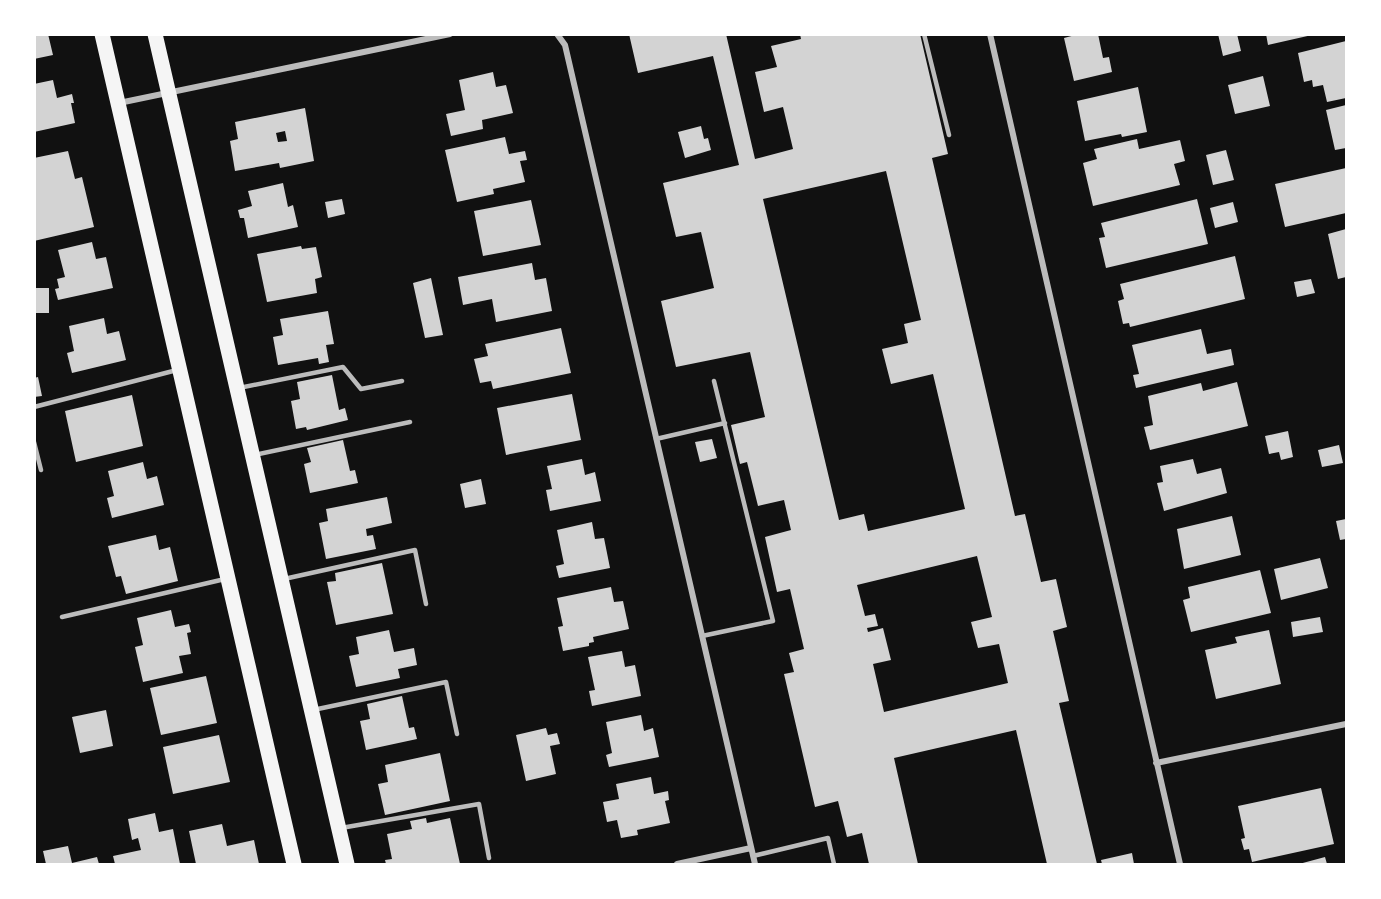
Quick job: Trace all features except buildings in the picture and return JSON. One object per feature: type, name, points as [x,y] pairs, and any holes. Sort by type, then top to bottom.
[{"type":"main road","points":[[102,34],[294,864]]},
{"type":"main road","points":[[155,34],[347,864]]},
{"type":"street","points":[[118,103],[450,34]]},
{"type":"street","points":[[990,34],[1180,864]]},
{"type":"street","points":[[559,35],[565,45],[755,864]]},
{"type":"street","points":[[1156,763],[1347,724]]},
{"type":"street","points":[[677,864],[751,848]]},
{"type":"lane","points":[[924,34],[949,135]]},
{"type":"lane","points":[[237,388],[342,368],[361,389],[402,381]]},
{"type":"lane","points":[[34,407],[180,369]]},
{"type":"lane","points":[[702,636],[773,621],[714,381]]},
{"type":"lane","points":[[252,456],[410,422]]},
{"type":"lane","points":[[656,439],[724,423]]},
{"type":"lane","points":[[34,442],[41,470]]},
{"type":"lane","points":[[281,580],[414,550],[426,604]]},
{"type":"lane","points":[[62,617],[228,578]]},
{"type":"lane","points":[[311,711],[446,682],[457,734]]},
{"type":"lane","points":[[339,828],[479,804],[489,858]]},
{"type":"lane","points":[[753,856],[828,838],[834,864]]}]
